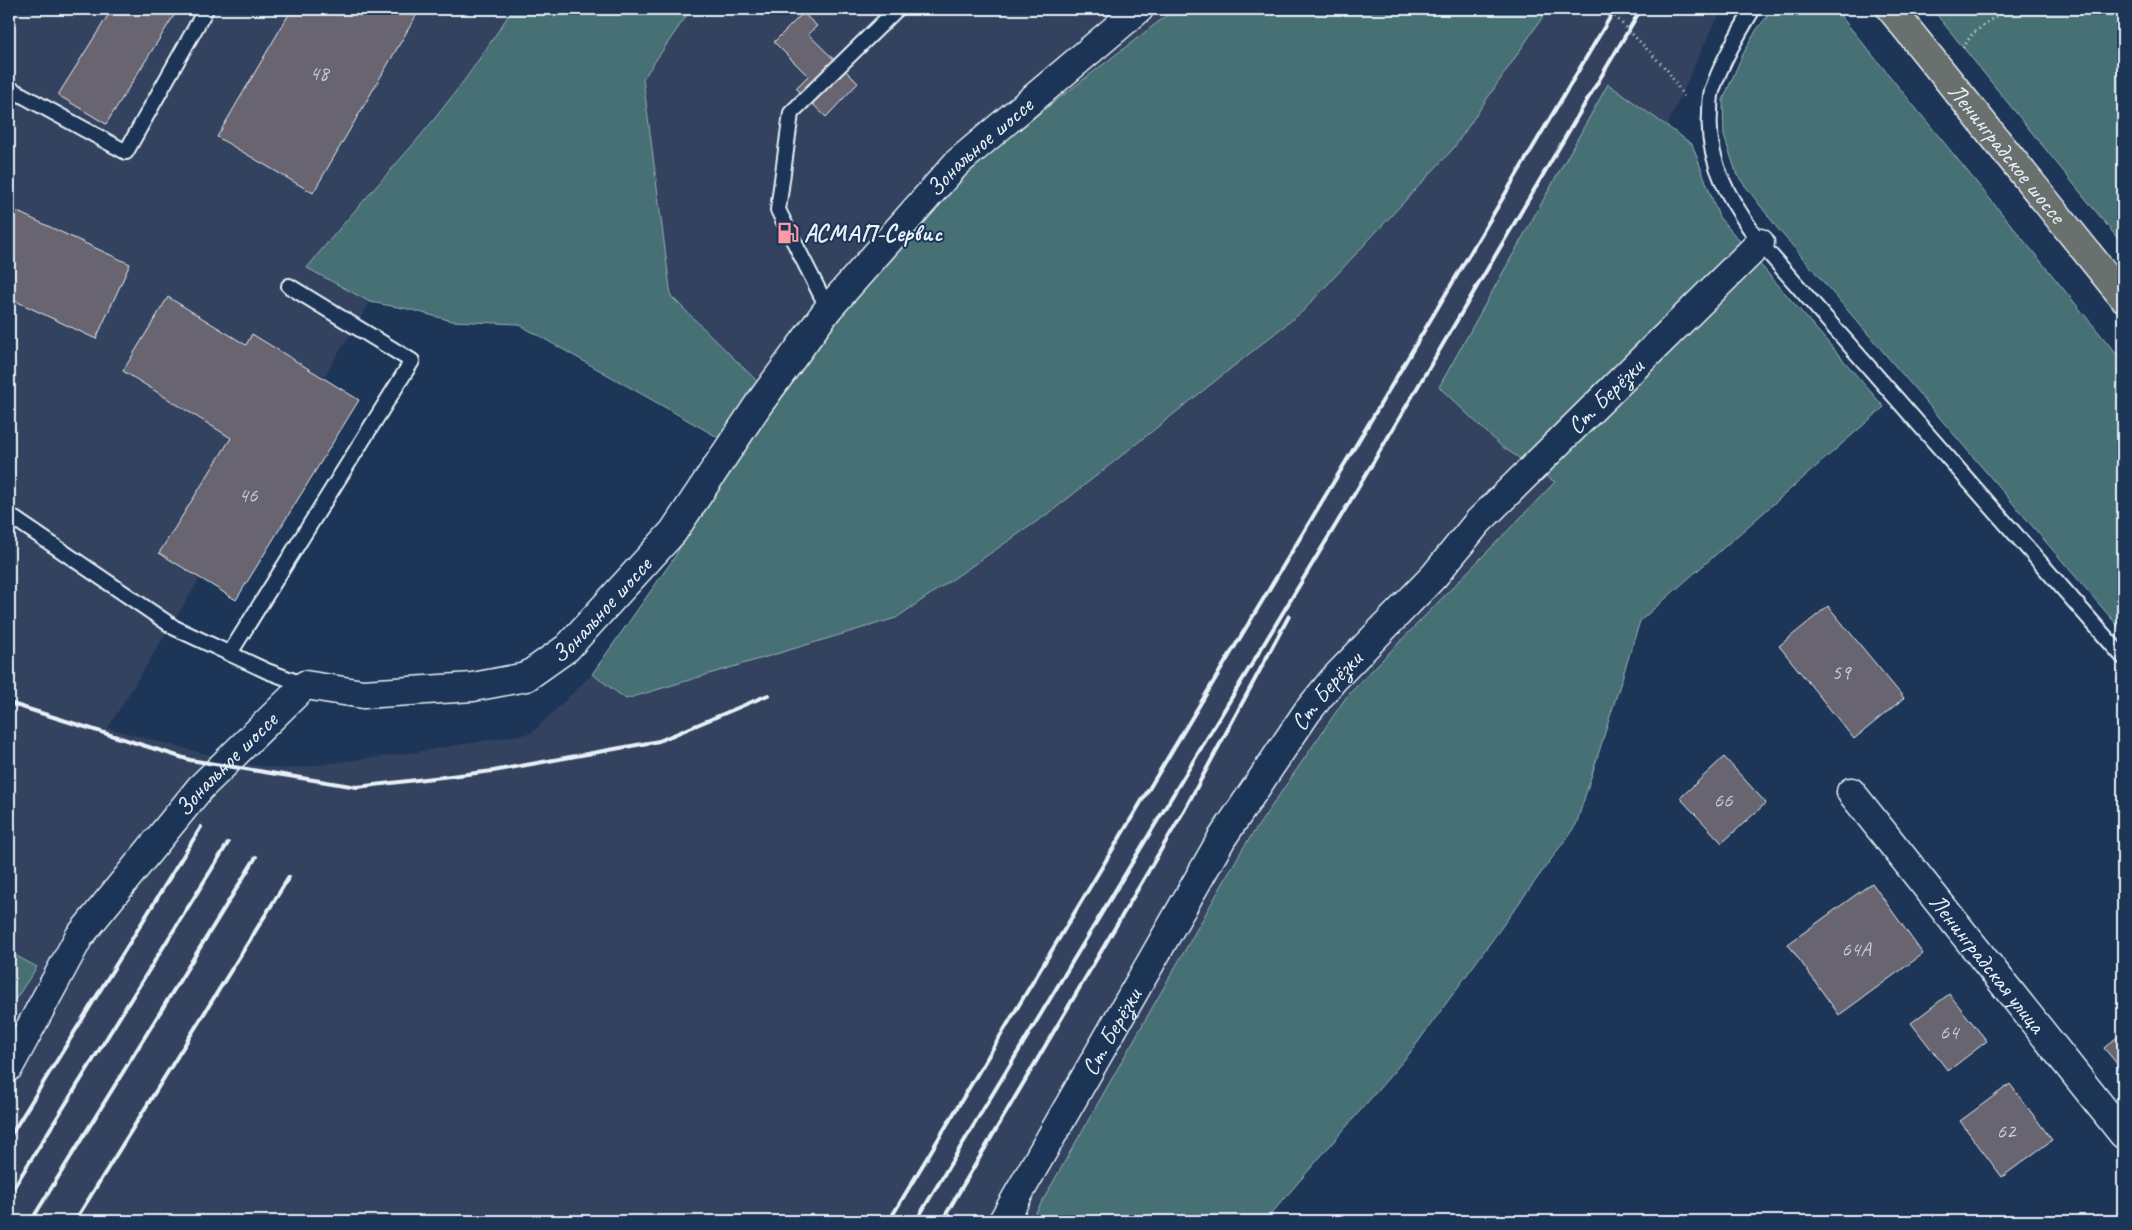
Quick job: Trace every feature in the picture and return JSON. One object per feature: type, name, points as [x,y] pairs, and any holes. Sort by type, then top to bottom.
[{"type":"highway","name":"Ленинградское шоссе","points":[[1891,9],[2123,297]]},
{"type":"street","name":"Зональное шоссе","points":[[9,1067],[79,937],[200,788],[305,686],[363,694],[473,687],[526,677],[568,648],[674,532],[758,405],[828,309],[957,163],[1139,9]]},
{"type":"street","name":"Ст. Берёзки","points":[[1003,1221],[1222,838],[1307,712],[1333,680],[1434,576],[1478,522],[1760,243]]},
{"type":"street","name":"Ленинградская улица","points":[[1851,792],[2123,1134]]},
{"type":"lane","points":[[9,88],[126,152],[206,9]]},
{"type":"lane","points":[[828,309],[778,210],[791,113],[898,9]]},
{"type":"lane","points":[[1753,9],[1730,50],[1711,92],[1708,135],[1720,177],[1742,217],[1760,243],[2123,657]]},
{"type":"lane","points":[[230,653],[412,361],[289,286]]},
{"type":"lane","points":[[9,515],[175,628],[267,671],[305,686]]},
{"type":"path","points":[[1608,9],[1668,71],[1708,135]]},
{"type":"path","points":[[1972,34],[2005,9]]},
{"type":"shaded area","points":[[9,9],[513,9],[450,99],[388,173],[339,227],[307,268],[370,302],[108,728],[239,763],[285,769],[416,752],[532,733],[592,674],[626,699],[896,618],[1046,515],[1303,311],[1453,149],[1548,9],[1724,9],[1713,25],[1667,126],[1608,85],[1501,446],[1556,482],[1347,696],[1243,848],[1031,1221],[9,1221],[9,1009],[37,967],[9,952]]},
{"type":"shaded area","name":"АСМАП-Сервис","points":[[691,9],[1175,9],[966,170],[772,396],[671,296],[643,79]]},
{"type":"green space","points":[[513,9],[691,9],[643,79],[671,296],[772,396],[966,170],[1175,9],[1548,9],[1453,149],[1303,311],[1052,511],[896,618],[626,699],[592,674],[674,558],[735,447],[518,324],[452,321],[408,309],[370,302],[307,268],[433,121],[467,77]]},
{"type":"green space","points":[[1773,9],[1835,9],[2123,362],[2123,632],[1778,229],[1737,175],[1724,136],[1723,100],[1742,56],[1757,29]]},
{"type":"green space","points":[[1932,9],[2123,9],[2123,245],[1953,35]]},
{"type":"green space","points":[[1608,84],[1692,144],[1719,217],[1884,407],[1640,621],[1576,825],[1410,1053],[1265,1221],[1031,1221],[1243,848],[1347,696],[1555,482],[1501,446],[1439,387]]},
{"type":"green space","points":[[9,952],[37,967],[9,1009]]},
{"type":"building","points":[[112,9],[178,9],[106,124],[58,95]]},
{"type":"building","points":[[292,9],[420,9],[313,193],[217,137]]},
{"type":"building","points":[[803,13],[817,26],[808,34],[858,83],[826,117],[796,88],[808,76],[774,42]]},
{"type":"building","points":[[9,208],[130,264],[96,339],[9,298]]},
{"type":"building","points":[[168,297],[246,345],[252,334],[359,400],[236,600],[159,553],[231,438],[123,371]]},
{"type":"building","points":[[1828,606],[1904,698],[1854,739],[1779,646]]},
{"type":"building","points":[[1724,757],[1766,803],[1722,843],[1680,798]]},
{"type":"building","points":[[1872,883],[1923,954],[1839,1015],[1788,944]]},
{"type":"building","points":[[1949,994],[1987,1041],[1948,1071],[1911,1023]]},
{"type":"building","points":[[2123,1032],[2123,1071],[2104,1048]]},
{"type":"building","points":[[2010,1084],[2052,1140],[2002,1177],[1960,1121]]},
{"type":"railway","points":[[889,1221],[1371,420],[1615,9]]},
{"type":"railway","points":[[916,1221],[1355,493],[1641,9]]},
{"type":"railway","points":[[942,1221],[1185,809],[1289,616]]},
{"type":"railway","points":[[9,703],[190,760],[357,787],[493,771],[659,741],[768,695]]},
{"type":"railway","points":[[9,1138],[201,827]]},
{"type":"railway","points":[[9,1195],[228,843]]},
{"type":"railway","points":[[31,1221],[256,857]]},
{"type":"railway","points":[[75,1221],[289,877]]},
{"type":"place","name":"АСМАП-Сервис","points":[[788,233]]}]
